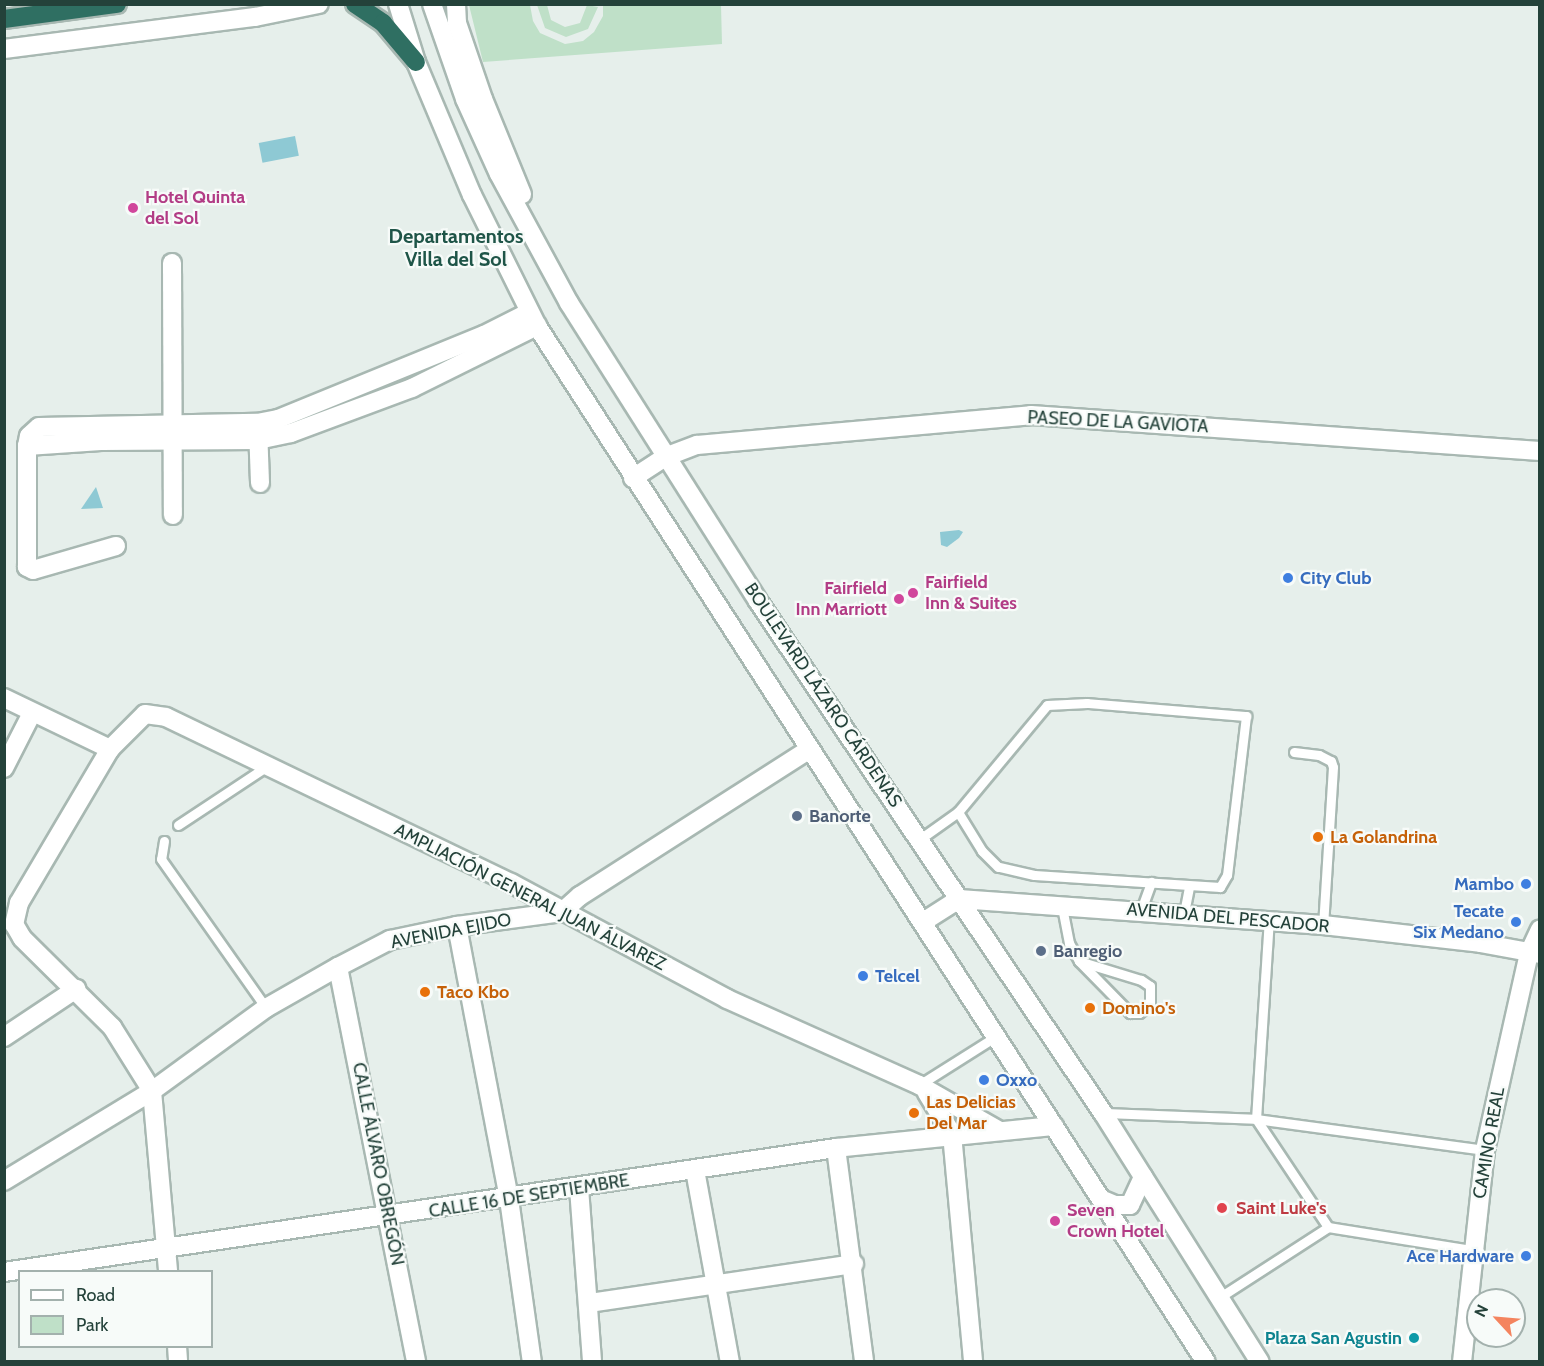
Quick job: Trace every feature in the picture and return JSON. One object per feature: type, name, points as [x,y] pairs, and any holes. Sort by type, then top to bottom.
[{"type":"highway","points":[[4,19],[117,4]]},
{"type":"highway","points":[[355,4],[383,23],[416,62]]},
{"type":"street","points":[[4,49],[255,17],[319,4]]},
{"type":"street","points":[[398,4],[416,62],[472,195],[534,319],[808,750],[923,922],[1206,1362]]},
{"type":"street","name":"BOULEVARD LÁZARO CÁRDENAS","points":[[432,4],[465,99],[499,174],[570,303],[665,457],[1104,1113],[1260,1362]]},
{"type":"street","points":[[456,4],[457,23],[483,99],[570,303]]},
{"type":"street","points":[[172,263],[173,515]]},
{"type":"street","points":[[27,446],[173,440],[258,431],[278,419],[484,335],[534,319]]},
{"type":"street","name":"PASEO DE LA GAVIOTA","points":[[633,478],[665,457],[697,445],[1031,415],[1539,451]]},
{"type":"street","points":[[117,546],[33,570],[27,567],[27,446],[30,436],[39,427],[173,422],[258,431]]},
{"type":"street","points":[[258,431],[260,483]]},
{"type":"street","points":[[4,699],[110,749]]},
{"type":"street","points":[[4,768],[32,713]]},
{"type":"street","name":"AMPLIACIÓN GENERAL JUAN ÁLVAREZ","points":[[76,989],[22,938],[14,924],[19,903],[110,749],[145,714],[153,714],[510,882],[727,999],[919,1085],[998,1130]]},
{"type":"street","points":[[562,912],[580,896],[808,750]]},
{"type":"street","points":[[923,922],[959,899]]},
{"type":"street","name":"AVENIDA DEL PESCADOR","points":[[959,899],[1269,920],[1480,943],[1534,954]]},
{"type":"street","name":"AVENIDA EJIDO","points":[[4,1181],[152,1091],[266,1008],[390,940],[457,926],[562,912]]},
{"type":"street","points":[[457,926],[508,1199],[532,1362]]},
{"type":"street","name":"CAMINO REAL","points":[[1462,1362],[1471,1250],[1485,1150],[1539,928]]},
{"type":"street","name":"CALLE ÁLVARO OBREGÓN","points":[[338,967],[416,1362]]},
{"type":"street","points":[[4,1036],[76,989],[112,1027],[152,1091],[168,1270]]},
{"type":"street","points":[[919,1085],[936,1103],[952,1134],[974,1362]]},
{"type":"street","name":"CALLE 16 DE SEPTIEMBRE","points":[[19,1270],[389,1218],[836,1148],[952,1134],[1054,1126]]},
{"type":"street","points":[[836,1148],[854,1264],[864,1362]]},
{"type":"street","points":[[694,1170],[730,1362]]},
{"type":"street","points":[[1103,1200],[1115,1205],[1130,1205],[1143,1177]]},
{"type":"street","points":[[579,1188],[592,1362]]},
{"type":"street","points":[[589,1302],[854,1264]]},
{"type":"lane","points":[[920,839],[958,812],[1047,705],[1087,703],[1242,714],[1247,720],[1227,875],[1220,887],[1189,887],[1151,882],[1034,875],[998,867],[982,851],[958,812]]},
{"type":"lane","points":[[1294,752],[1327,758],[1333,767],[1323,926]]},
{"type":"lane","points":[[178,825],[267,766]]},
{"type":"lane","points":[[164,841],[161,859],[266,1008]]},
{"type":"lane","points":[[1141,910],[1151,882]]},
{"type":"lane","points":[[1184,913],[1189,887]]},
{"type":"lane","points":[[1062,907],[1069,943],[1079,961],[1130,1013],[1138,1012],[1150,1004],[1150,986],[1079,961]]},
{"type":"lane","points":[[1269,920],[1256,1119],[1329,1227]]},
{"type":"lane","points":[[919,1085],[995,1036]]},
{"type":"lane","points":[[1104,1113],[1256,1119],[1485,1150]]},
{"type":"lane","points":[[1220,1297],[1329,1227],[1471,1250]]},
{"type":"green space","points":[[469,5],[530,5],[533,21],[540,33],[565,44],[583,41],[594,32],[603,16],[603,5],[721,5],[722,44],[483,62]]},
{"type":"green space","points":[[537,5],[547,5],[551,20],[565,27],[580,23],[587,5],[598,7],[588,29],[566,37],[545,28]]},
{"type":"water","points":[[295,136],[299,156],[262,163],[259,143]]},
{"type":"water","points":[[96,487],[103,508],[81,509]]},
{"type":"water","points":[[959,530],[963,532],[959,538],[947,547],[941,545],[940,532]]},
{"type":"place","name":"Hotel Quinta del Sol","points":[[133,208]]},
{"type":"place","name":"City Club","points":[[1288,578]]},
{"type":"place","name":"Fairfield Inn & Suites","points":[[913,593]]},
{"type":"place","name":"Fairfield Inn Marriott","points":[[899,599]]},
{"type":"place","name":"Banorte","points":[[797,816]]},
{"type":"place","name":"La Golandrina","points":[[1318,837]]},
{"type":"place","name":"Mambo","points":[[1526,884]]},
{"type":"place","name":"Tecate Six Medano","points":[[1516,922]]},
{"type":"place","name":"Banregio","points":[[1041,951]]},
{"type":"place","name":"Telcel","points":[[863,976]]},
{"type":"place","name":"Taco Kbo","points":[[425,992]]},
{"type":"place","name":"Domino's","points":[[1090,1008]]},
{"type":"place","name":"Oxxo","points":[[984,1080]]},
{"type":"place","name":"Las Delicias Del Mar","points":[[914,1113]]},
{"type":"place","name":"Saint Luke's","points":[[1222,1208]]},
{"type":"place","name":"Seven Crown Hotel","points":[[1055,1221]]},
{"type":"place","name":"Ace Hardware","points":[[1526,1256]]},
{"type":"place","name":"Plaza San Agustin","points":[[1414,1338]]},
{"type":"district","name":"Departamentos Villa del Sol","points":[[456,248]]}]
